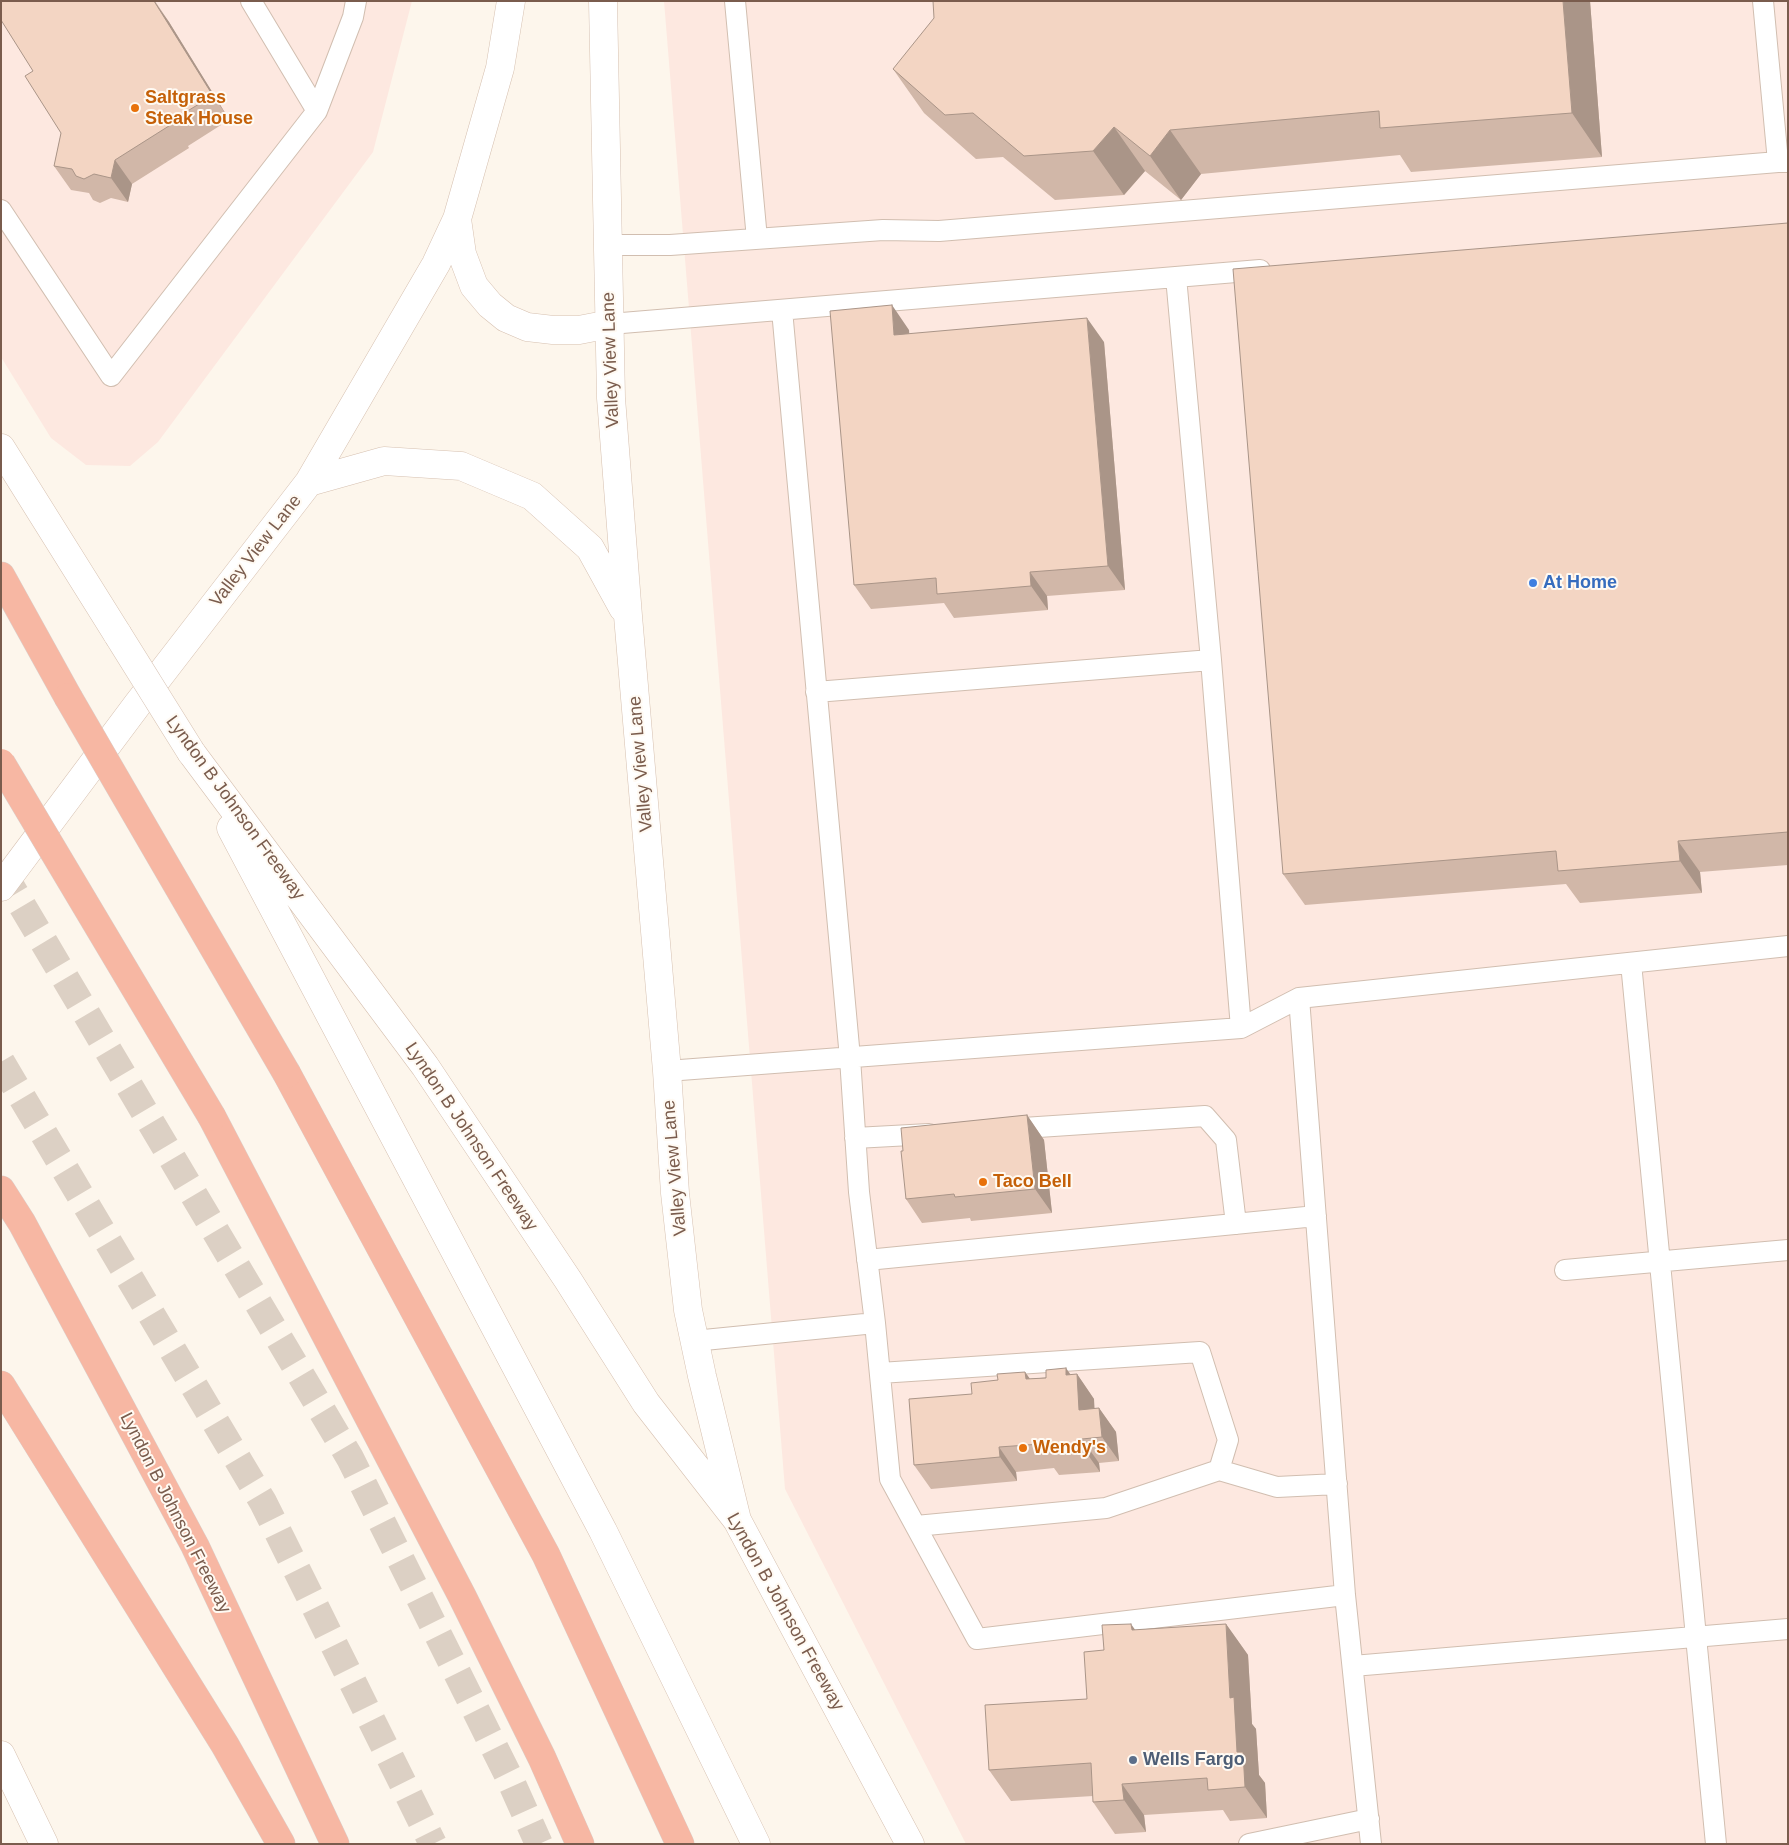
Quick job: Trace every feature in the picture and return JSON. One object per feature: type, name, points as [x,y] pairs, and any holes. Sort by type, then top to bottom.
[{"type":"highway","points":[[1,576],[68,698],[287,1074],[546,1555],[680,1844]]},
{"type":"highway","points":[[1,763],[212,1117],[462,1596],[542,1758],[580,1844]]},
{"type":"highway","name":"Lyndon B Johnson Freeway","points":[[1,1190],[22,1223],[195,1546],[335,1844]]},
{"type":"highway","points":[[1,1385],[225,1745],[281,1844]]},
{"type":"main road","name":"Valley View Lane","points":[[1,887],[137,705],[309,482],[436,264],[457,219],[500,68],[511,1]]},
{"type":"main road","name":"Valley View Lane","points":[[603,1],[611,398],[667,1071],[675,1193],[688,1310],[738,1520]]},
{"type":"main road","points":[[457,219],[462,254],[474,286],[490,305],[506,318],[526,327],[553,330],[579,330],[610,324]]},
{"type":"main road","name":"Lyndon B Johnson Freeway","points":[[1,448],[192,752],[425,1066],[568,1280],[646,1403],[738,1520],[910,1844]]},
{"type":"main road","points":[[309,482],[384,461],[461,466],[532,496],[590,548],[628,616]]},
{"type":"main road","points":[[192,752],[603,1531],[756,1844]]},
{"type":"main road","points":[[1,1755],[44,1844]]},
{"type":"lane","points":[[251,1],[317,111]]},
{"type":"lane","points":[[1,210],[112,376],[317,111],[352,17],[356,1]]},
{"type":"lane","points":[[734,1],[756,239]]},
{"type":"lane","points":[[607,245],[670,245],[884,230],[939,231],[1783,162],[1763,1]]},
{"type":"lane","points":[[610,324],[1275,269]]},
{"type":"lane","points":[[1176,277],[1211,660],[1241,1028]]},
{"type":"lane","points":[[782,310],[850,1058],[855,1138],[890,1479],[977,1638],[1345,1595]]},
{"type":"lane","points":[[816,692],[1211,660]]},
{"type":"lane","points":[[667,1071],[1241,1028],[1299,998],[1788,946]]},
{"type":"lane","points":[[1630,963],[1716,1844]]},
{"type":"lane","points":[[1299,998],[1345,1595],[1371,1844]]},
{"type":"lane","points":[[991,1130],[1205,1116],[1226,1140],[1236,1224]]},
{"type":"lane","points":[[855,1138],[952,1132]]},
{"type":"lane","points":[[867,1260],[1316,1216]]},
{"type":"lane","points":[[1565,1270],[1788,1250]]},
{"type":"lane","points":[[694,1341],[875,1323]]},
{"type":"lane","points":[[880,1373],[1200,1352],[1228,1440],[1219,1470]]},
{"type":"lane","points":[[916,1526],[1106,1508],[1219,1470],[1277,1487],[1337,1484]]},
{"type":"lane","points":[[1353,1666],[1788,1629]]},
{"type":"lane","points":[[1249,1844],[1369,1819]]},
{"type":"shaded area","points":[[1,1],[412,1],[373,152],[158,442],[130,466],[86,465],[51,438],[1,357]]},
{"type":"shaded area","points":[[664,1],[1788,1],[1788,1843],[966,1844],[785,1489]]},
{"type":"building","name":"Saltgrass Steak House","points":[[1,1],[154,1],[210,91],[202,97],[204,101],[171,121],[172,124],[115,160],[111,178],[94,174],[84,179],[76,176],[72,169],[54,166],[61,133],[25,76],[33,71],[1,20]]},
{"type":"building","points":[[933,1],[1563,1],[1572,113],[1380,128],[1379,111],[1170,130],[1150,156],[1114,127],[1093,151],[1024,156],[973,113],[945,115],[893,69],[934,18]]},
{"type":"building","name":"At Home","points":[[1788,223],[1788,832],[1678,841],[1680,861],[1558,871],[1556,851],[1283,874],[1233,269]]},
{"type":"building","points":[[892,305],[894,335],[1087,318],[1108,566],[1030,572],[1031,586],[937,594],[936,578],[854,585],[830,311]]},
{"type":"building","points":[[1027,1115],[1035,1189],[955,1197],[954,1194],[906,1199],[901,1151],[903,1151],[901,1128]]},
{"type":"building","points":[[1066,1368],[1066,1375],[1077,1374],[1079,1410],[1099,1408],[1102,1437],[1082,1439],[1083,1448],[1042,1451],[1041,1444],[999,1447],[1000,1457],[914,1465],[909,1399],[972,1394],[971,1383],[998,1380],[997,1374],[1025,1372],[1026,1379],[1046,1378],[1046,1370]]},
{"type":"building","name":"Wells Fargo","points":[[1131,1624],[1132,1630],[1226,1624],[1230,1698],[1234,1697],[1237,1752],[1243,1752],[1245,1787],[1208,1790],[1207,1778],[1122,1784],[1124,1800],[1093,1802],[1091,1763],[989,1770],[985,1705],[1087,1699],[1084,1652],[1104,1650],[1102,1625]]},
{"type":"tunnel","points":[[1,870],[350,1458],[509,1777],[539,1844]]},
{"type":"tunnel","points":[[1,1062],[263,1502],[433,1844]]},
{"type":"place","name":"Saltgrass Steak House","points":[[135,108]]},
{"type":"place","name":"At Home","points":[[1533,583]]},
{"type":"place","name":"Taco Bell","points":[[983,1182]]},
{"type":"place","name":"Wendy's","points":[[1023,1448]]},
{"type":"place","name":"Wells Fargo","points":[[1133,1760]]}]
